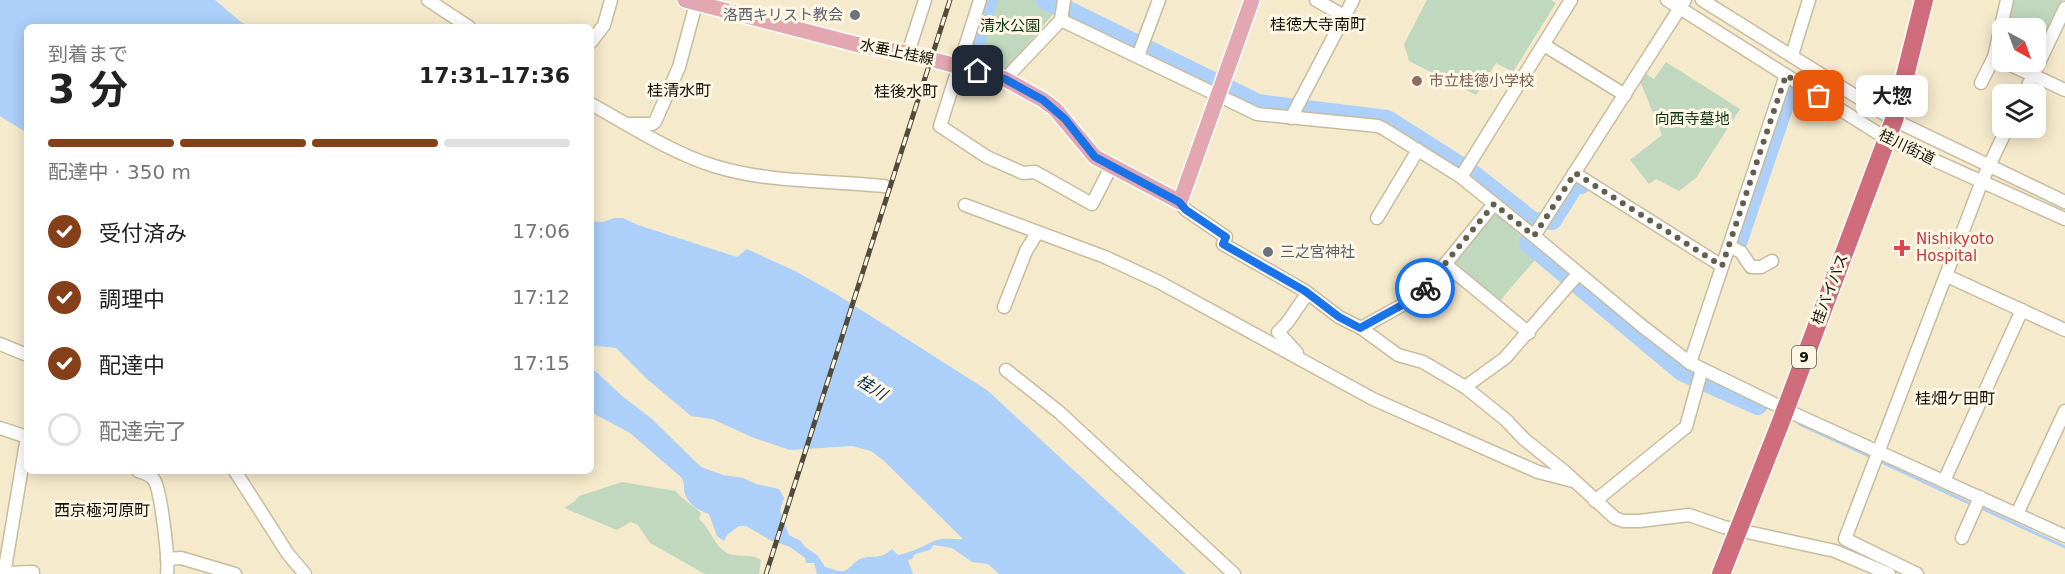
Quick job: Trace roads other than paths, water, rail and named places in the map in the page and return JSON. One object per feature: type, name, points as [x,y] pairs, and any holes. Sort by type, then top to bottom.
[{"type":"highway","name":"桂バイパス","points":[[1721,574],[1894,120],[1924,0]]},
{"type":"main road","points":[[1179,202],[1252,0]]},
{"type":"main road","name":"水垂上桂線","points":[[692,1],[851,43],[908,53],[1005,79],[1056,109],[1095,157],[1179,202]]},
{"type":"street","points":[[428,0],[465,24]]},
{"type":"street","points":[[594,38],[604,25],[611,0]]},
{"type":"street","points":[[908,53],[925,0]]},
{"type":"street","points":[[980,0],[940,126],[987,157],[1023,172],[1035,172],[1092,204],[1111,167]]},
{"type":"street","points":[[1140,50],[1159,0]]},
{"type":"street","points":[[1316,0],[1344,16]]},
{"type":"street","points":[[1293,112],[1353,0]]},
{"type":"street","points":[[1464,172],[1571,0]]},
{"type":"street","name":"桂川街道","points":[[1667,0],[1683,4],[1786,75],[1887,139],[2065,219]]},
{"type":"street","name":"桂川街道","points":[[1702,0],[1894,120],[2065,202]]},
{"type":"street","points":[[1792,55],[1809,0]]},
{"type":"street","points":[[2005,18],[2007,0]]},
{"type":"street","points":[[629,124],[655,122],[679,67],[692,1]]},
{"type":"street","points":[[1534,236],[1683,4]]},
{"type":"street","points":[[2030,84],[2065,8]]},
{"type":"street","points":[[1005,79],[1062,9],[1220,89],[1257,114],[1293,112],[1378,126],[1418,150],[1464,172],[1494,204],[1534,236],[1574,279],[1698,373],[1785,409],[1944,481],[1978,503],[2017,514],[2065,536]]},
{"type":"street","points":[[1544,45],[1624,95]]},
{"type":"street","points":[[1981,83],[1992,70]]},
{"type":"street","points":[[2026,72],[2065,90]]},
{"type":"street","points":[[1595,501],[1686,427],[1722,266],[1786,75]]},
{"type":"street","points":[[594,106],[684,155],[716,166],[785,179],[884,186]]},
{"type":"street","points":[[1917,574],[1845,539],[1982,181],[2002,138]]},
{"type":"street","points":[[1377,219],[1418,150]]},
{"type":"street","points":[[1575,173],[1722,266]]},
{"type":"street","points":[[1179,202],[1186,210],[1226,237],[1223,244],[1308,294],[1398,355],[1423,362],[1465,387],[1506,420],[1524,439],[1565,472],[1615,518],[1639,522],[1689,515],[1697,520],[1738,531],[1835,551],[1889,574]]},
{"type":"street","points":[[1360,328],[1413,299],[1429,284],[1494,204]]},
{"type":"street","points":[[965,205],[1105,257],[1160,282],[1373,399],[1484,450],[1538,472],[1573,481]]},
{"type":"street","points":[[1004,307],[1026,251],[1037,233]]},
{"type":"street","points":[[1729,246],[1741,252],[1751,267],[1761,267],[1772,261]]},
{"type":"street","points":[[1445,264],[1529,333]]},
{"type":"street","points":[[1947,276],[2065,330]]},
{"type":"street","points":[[1465,387],[1505,358],[1574,279]]},
{"type":"street","points":[[1300,359],[1297,352],[1278,332],[1308,294]]},
{"type":"street","points":[[1944,481],[2022,310]]},
{"type":"street","points":[[0,344],[24,355]]},
{"type":"street","points":[[1006,370],[1059,412],[1234,574]]},
{"type":"street","points":[[2017,514],[2065,411]]},
{"type":"street","points":[[0,428],[24,436]]},
{"type":"street","points":[[24,455],[4,573],[33,572],[33,574]]},
{"type":"street","points":[[146,474],[156,484],[167,559],[167,574]]},
{"type":"street","points":[[237,474],[288,554],[304,574]]},
{"type":"street","points":[[1962,538],[1978,503]]},
{"type":"street","points":[[167,559],[181,558],[235,574]]},
{"type":"water","points":[[0,0],[215,0],[245,24],[24,24],[24,131],[0,116]]},
{"type":"water","name":"桂川","points":[[623,218],[737,257],[747,249],[795,271],[836,294],[987,390],[1186,574],[999,574],[988,564],[972,562],[952,548],[934,545],[930,550],[915,554],[912,559],[908,560],[913,574],[817,574],[814,563],[806,563],[805,558],[790,547],[770,540],[746,526],[739,526],[727,535],[724,541],[717,536],[709,514],[698,509],[689,501],[682,478],[630,433],[594,414],[594,370],[652,419],[701,467],[779,489],[784,498],[780,511],[789,535],[801,541],[818,556],[825,567],[844,571],[860,559],[880,556],[892,549],[898,555],[937,540],[963,539],[871,451],[852,446],[790,450],[754,438],[712,419],[691,416],[647,379],[616,348],[594,346],[594,221]]},
{"type":"waterway","points":[[969,60],[988,0]]},
{"type":"waterway","points":[[1046,0],[1258,104],[1387,120],[1472,174],[1533,222],[1538,222]]},
{"type":"waterway","points":[[1737,243],[1788,93]]},
{"type":"waterway","points":[[1550,220],[1574,185],[1581,184]]},
{"type":"waterway","points":[[1529,243],[1682,371],[1758,405]]},
{"type":"waterway","points":[[1799,424],[1873,458]]},
{"type":"waterway","points":[[1879,461],[1973,505]]},
{"type":"waterway","points":[[1979,507],[2065,547]]},
{"type":"railway","points":[[766,574],[950,0]]},
{"type":"place","name":"洛西キリスト教会","points":[[855,15]]},
{"type":"place","name":"市立桂徳小学校","points":[[1417,81]]},
{"type":"place","name":"大惣","points":[[1819,96]]},
{"type":"place","name":"Nishikyoto Hospital","points":[[1902,248]]},
{"type":"place","name":"三之宮神社","points":[[1268,252]]},
{"type":"district","name":"桂徳大寺南町","points":[[1318,24]]},
{"type":"district","name":"桂清水町","points":[[679,90]]},
{"type":"district","name":"桂後水町","points":[[906,91]]},
{"type":"district","name":"桂畑ケ田町","points":[[1955,398]]},
{"type":"district","name":"西京極河原町","points":[[102,510]]},
{"type":"park label","name":"清水公園","points":[[1010,26]]},
{"type":"park label","name":"向西寺墓地","points":[[1692,119]]}]
